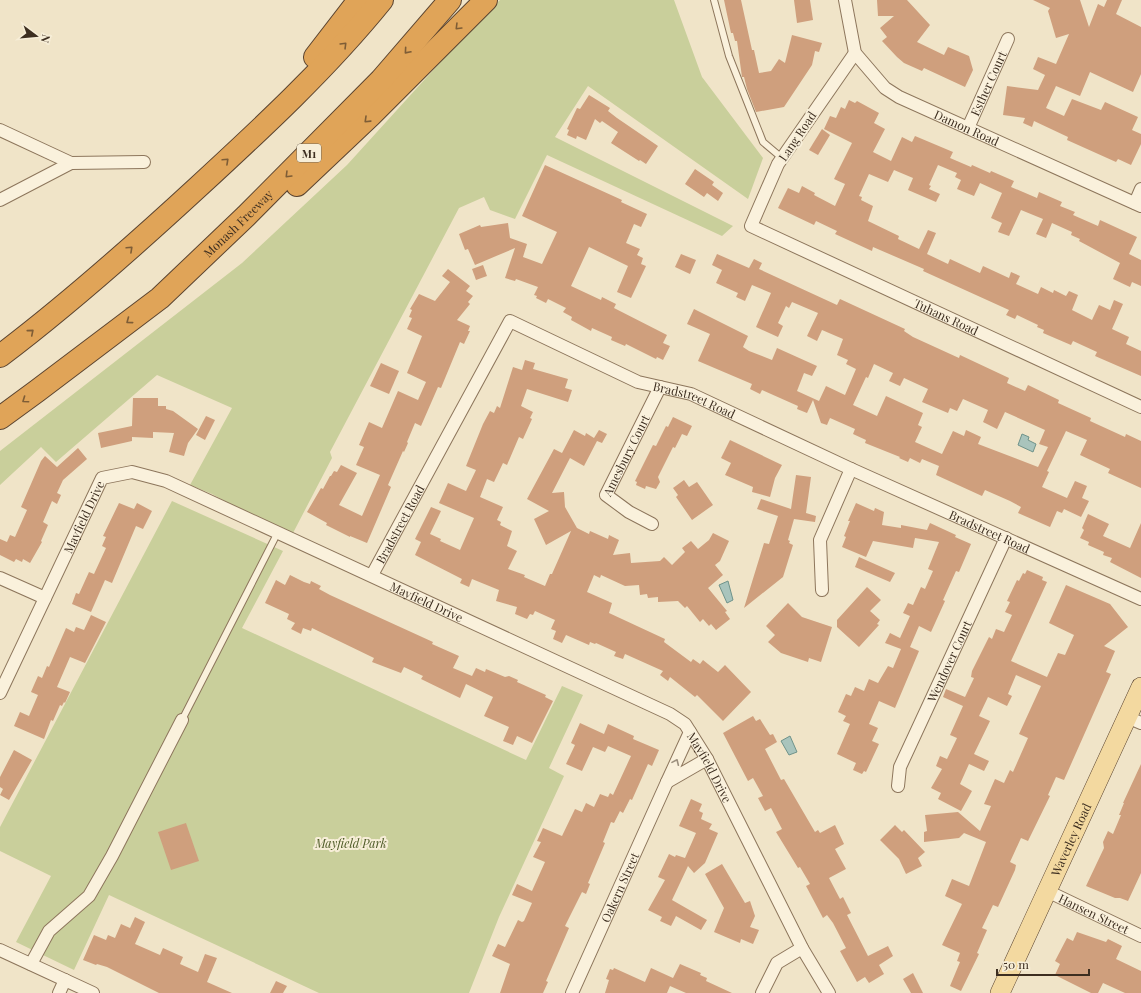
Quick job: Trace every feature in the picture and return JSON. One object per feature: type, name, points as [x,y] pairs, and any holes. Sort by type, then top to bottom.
[{"type":"highway","points":[[257,132],[359,0]]},
{"type":"highway","points":[[0,356],[124,254],[257,132],[357,31],[382,0]]},
{"type":"highway","name":"Monash Freeway","points":[[0,418],[160,298],[246,216],[381,80],[450,0]]},
{"type":"highway","points":[[160,298],[294,189],[371,116],[486,0]]},
{"type":"main road","name":"Waverley Road","points":[[1000,993],[1046,891],[1134,720],[1141,687]]},
{"type":"street","name":"Damon Road","points":[[845,0],[855,53],[885,88],[899,97],[1138,205]]},
{"type":"street","name":"Esther Court","points":[[968,128],[1008,39]]},
{"type":"street","name":"Lang Road","points":[[751,226],[782,158],[855,53]]},
{"type":"street","points":[[0,130],[71,163],[144,162]]},
{"type":"street","points":[[0,200],[71,163]]},
{"type":"street","points":[[1138,205],[1141,189]]},
{"type":"street","name":"Tuhans Road","points":[[751,226],[1141,407]]},
{"type":"street","name":"Bradstreet Road","points":[[372,575],[510,321],[638,382],[691,394],[851,469],[1141,599]]},
{"type":"street","name":"Amesbury Court","points":[[652,524],[629,512],[606,495],[660,387]]},
{"type":"street","points":[[822,590],[820,540],[851,469]]},
{"type":"street","name":"Mayfield Drive","points":[[0,693],[102,478],[132,472],[166,481],[670,714],[685,724],[707,759],[802,948],[829,993]]},
{"type":"street","name":"Wendover Court","points":[[898,786],[900,767],[1006,538]]},
{"type":"street","points":[[0,578],[45,598]]},
{"type":"street","points":[[31,964],[49,931],[89,896],[112,856],[182,720]]},
{"type":"street","name":"Oakern Street","points":[[572,993],[690,732]]},
{"type":"street","points":[[667,782],[707,759]]},
{"type":"street","name":"Hansen Street","points":[[1046,891],[1141,936]]},
{"type":"street","points":[[762,993],[777,963],[802,948]]},
{"type":"street","points":[[0,950],[93,993]]},
{"type":"street","points":[[59,993],[65,980]]},
{"type":"lane","points":[[714,0],[728,56],[763,142],[782,158]]},
{"type":"lane","points":[[182,720],[278,532]]},
{"type":"green space","points":[[500,0],[674,0],[702,77],[763,158],[748,199],[588,86],[555,137],[733,226],[722,236],[547,155],[515,219],[490,210],[484,197],[459,208],[330,452],[332,458],[293,533],[190,485],[232,408],[157,375],[56,462],[41,447],[0,485],[0,451],[242,263],[347,165],[475,24]]},
{"type":"green space","name":"Mayfield Park","points":[[172,501],[283,551],[242,628],[526,760],[562,686],[583,695],[549,768],[564,776],[499,917],[469,993],[319,993],[109,895],[74,970],[16,942],[51,876],[0,851],[0,827]]},
{"type":"water","points":[[1022,434],[1029,437],[1028,440],[1036,444],[1033,452],[1018,445]]},
{"type":"water","points":[[728,581],[733,600],[727,603],[719,585]]},
{"type":"water","points":[[790,736],[797,752],[789,755],[781,741]]},
{"type":"building","points":[[724,0],[741,0],[752,50],[754,50],[759,73],[771,71],[779,59],[785,63],[792,35],[822,43],[819,52],[815,51],[812,65],[784,107],[756,112],[744,77],[742,77],[737,41],[735,41],[733,33],[731,33]]},
{"type":"building","points":[[794,0],[810,0],[813,20],[797,23]]},
{"type":"building","points":[[877,0],[907,0],[930,25],[917,42],[944,55],[948,47],[969,56],[973,70],[965,87],[924,68],[922,71],[904,63],[897,57],[882,41],[887,37],[880,28],[894,16],[878,16]]},
{"type":"building","points":[[1033,0],[1080,0],[1089,27],[1098,4],[1104,7],[1107,0],[1122,0],[1116,14],[1141,27],[1141,74],[1133,92],[1090,72],[1080,96],[1056,86],[1046,108],[1064,116],[1072,99],[1101,110],[1105,102],[1138,117],[1132,130],[1141,134],[1141,144],[1131,165],[1118,159],[1116,162],[1067,140],[1068,137],[1034,121],[1032,127],[1023,123],[1025,118],[1003,115],[1007,86],[1038,90],[1045,75],[1033,69],[1038,57],[1056,64],[1069,34],[1056,38],[1048,11],[1050,8]]},
{"type":"building","points":[[589,95],[610,108],[608,111],[658,146],[646,164],[611,143],[618,132],[602,121],[600,123],[595,119],[586,140],[577,136],[576,139],[567,135],[569,130],[567,129],[577,108],[580,109]]},
{"type":"building","points":[[849,100],[855,103],[857,101],[879,113],[874,123],[885,129],[873,152],[891,161],[902,137],[912,142],[915,136],[953,152],[950,158],[971,167],[972,165],[990,173],[991,171],[1014,181],[1011,187],[1037,198],[1039,192],[1062,202],[1060,206],[1075,212],[1073,215],[1098,226],[1100,220],[1137,237],[1129,254],[1141,260],[1141,286],[1132,282],[1130,287],[1113,279],[1120,263],[1079,241],[1080,239],[1071,235],[1072,232],[1052,223],[1046,238],[1036,234],[1043,219],[1021,210],[1009,236],[998,232],[1002,223],[991,218],[1002,193],[980,183],[974,196],[957,189],[961,180],[955,177],[957,173],[938,165],[929,185],[931,186],[929,189],[940,194],[936,202],[908,190],[913,178],[894,170],[888,182],[869,174],[859,196],[862,197],[861,200],[873,206],[868,221],[899,236],[898,239],[919,249],[928,230],[936,233],[927,254],[948,264],[950,259],[980,273],[983,266],[1009,278],[1011,272],[1020,276],[1016,284],[1038,294],[1041,287],[1053,293],[1054,290],[1066,296],[1069,291],[1078,295],[1072,310],[1092,320],[1099,305],[1110,310],[1114,300],[1123,304],[1112,329],[1129,337],[1126,344],[1141,351],[1141,376],[1095,356],[1097,352],[1073,341],[1071,345],[1043,333],[1044,330],[1037,327],[1038,325],[1017,315],[1015,319],[1006,315],[1009,310],[923,271],[924,269],[873,247],[872,251],[835,234],[837,231],[816,221],[814,225],[778,208],[788,188],[799,193],[802,186],[815,193],[814,195],[835,206],[845,184],[834,179],[852,143],[824,129],[830,116],[836,118],[841,107],[845,109]]},
{"type":"building","points":[[822,129],[830,135],[818,155],[809,150]]},
{"type":"building","points":[[545,165],[622,200],[621,202],[647,214],[641,227],[634,224],[626,243],[640,249],[637,255],[643,258],[641,264],[646,266],[631,298],[617,292],[628,266],[589,247],[571,286],[601,300],[602,297],[616,304],[614,308],[667,335],[663,343],[670,346],[663,360],[657,357],[656,359],[626,344],[625,346],[611,340],[612,337],[592,328],[591,331],[571,320],[572,317],[563,312],[566,308],[548,299],[546,303],[536,298],[537,296],[534,295],[538,287],[516,279],[515,281],[505,278],[515,248],[475,265],[468,249],[465,250],[459,234],[480,225],[481,227],[508,223],[510,238],[527,244],[523,257],[542,264],[557,232],[522,216]]},
{"type":"building","points":[[695,169],[714,182],[712,185],[723,193],[718,201],[707,193],[704,197],[685,184]]},
{"type":"building","points":[[681,254],[696,260],[690,274],[675,267]]},
{"type":"building","points":[[717,254],[749,268],[754,259],[762,263],[759,269],[837,305],[840,299],[905,329],[904,331],[913,337],[959,358],[960,355],[1009,378],[1007,383],[1025,391],[1028,385],[1059,400],[1058,403],[1091,418],[1090,421],[1125,437],[1126,434],[1141,441],[1141,488],[1108,473],[1110,469],[1080,455],[1087,440],[1066,431],[1047,471],[1049,472],[1042,487],[1067,498],[1075,481],[1087,486],[1082,498],[1089,501],[1081,517],[1064,509],[1062,513],[1057,511],[1050,527],[1018,513],[1021,507],[1010,501],[985,490],[982,496],[936,475],[939,466],[922,459],[920,463],[910,458],[908,462],[899,458],[900,457],[865,443],[866,440],[853,434],[855,429],[830,418],[827,425],[821,423],[813,400],[807,413],[797,409],[798,406],[762,390],[760,394],[750,389],[752,384],[698,361],[710,334],[687,324],[694,309],[748,336],[743,347],[749,351],[772,360],[777,348],[817,366],[812,376],[804,373],[797,391],[819,401],[826,386],[845,395],[856,369],[846,364],[848,360],[837,355],[843,339],[822,330],[817,341],[807,336],[818,313],[792,302],[789,308],[786,306],[778,323],[783,326],[778,337],[756,327],[771,293],[752,285],[745,301],[736,297],[738,293],[716,283],[722,270],[712,265]],"holes":[[[874,364],[893,373],[889,381],[900,386],[904,378],[928,389],[922,402],[948,413],[950,408],[957,411],[963,399],[988,410],[983,422],[997,429],[1005,412],[1045,430],[1039,444],[1048,447],[1038,467],[978,444],[981,437],[966,430],[964,436],[953,431],[942,454],[915,442],[922,427],[918,425],[923,413],[886,396],[877,416],[853,405]]]},
{"type":"building","points":[[483,265],[487,276],[476,280],[472,269]]},
{"type":"building","points":[[448,269],[470,286],[466,291],[473,296],[468,302],[470,304],[457,320],[470,326],[468,331],[470,331],[464,344],[460,342],[441,388],[438,387],[421,426],[415,423],[407,442],[408,443],[388,485],[391,487],[367,543],[350,537],[326,525],[327,523],[307,512],[321,488],[323,489],[330,476],[334,471],[337,472],[341,465],[357,473],[339,505],[362,516],[380,475],[356,465],[364,447],[359,445],[369,422],[382,428],[398,391],[418,400],[426,382],[407,373],[422,336],[407,329],[412,318],[409,317],[412,310],[410,309],[419,294],[435,301],[450,282],[442,276]]},
{"type":"building","points":[[525,360],[535,363],[533,369],[568,379],[565,388],[572,390],[568,402],[527,389],[521,406],[533,412],[530,418],[532,419],[523,439],[519,437],[507,465],[503,463],[494,482],[487,479],[480,497],[503,507],[497,520],[501,522],[500,525],[512,531],[507,546],[517,551],[508,569],[525,575],[524,577],[545,586],[571,531],[546,545],[534,519],[549,511],[527,499],[554,449],[562,453],[574,430],[585,436],[586,433],[594,438],[599,430],[607,434],[602,443],[597,441],[584,466],[570,458],[552,493],[564,492],[565,507],[577,528],[589,534],[590,531],[608,539],[609,535],[619,540],[613,555],[630,553],[631,563],[660,561],[664,557],[672,565],[685,552],[682,548],[691,541],[698,549],[709,540],[713,533],[729,541],[720,561],[715,565],[723,575],[708,588],[727,611],[725,612],[730,619],[716,630],[711,624],[709,626],[703,619],[700,622],[687,606],[685,608],[678,601],[658,602],[658,597],[648,598],[647,594],[640,595],[639,585],[625,586],[601,575],[600,578],[594,575],[587,592],[612,603],[609,613],[665,639],[664,642],[691,662],[693,659],[700,664],[703,660],[718,672],[725,665],[751,692],[723,721],[697,695],[695,697],[670,677],[668,681],[660,675],[663,671],[625,654],[623,659],[614,656],[616,652],[596,643],[590,642],[589,645],[566,635],[562,643],[553,639],[556,631],[551,629],[555,620],[535,611],[533,615],[530,614],[527,619],[515,614],[517,607],[496,601],[499,590],[472,579],[469,587],[460,583],[462,579],[415,555],[421,542],[415,539],[431,507],[441,511],[430,534],[441,539],[440,541],[460,550],[474,518],[439,503],[448,483],[466,491],[476,470],[466,466],[483,424],[490,411],[494,413],[497,406],[500,408],[513,367],[522,370]]},
{"type":"building","points":[[381,363],[399,371],[389,394],[370,386]]},
{"type":"building","points":[[133,398],[158,398],[158,406],[166,406],[166,409],[173,411],[198,429],[188,443],[184,456],[169,452],[174,433],[153,432],[153,438],[132,437],[132,441],[101,448],[98,433],[132,426]]},
{"type":"building","points":[[206,416],[215,420],[205,440],[196,435]]},
{"type":"building","points":[[673,417],[692,426],[687,436],[682,434],[675,448],[673,447],[658,477],[660,482],[656,489],[646,486],[645,489],[636,485],[637,482],[635,481],[653,445],[656,446],[666,426],[668,427]]},
{"type":"building","points":[[730,440],[782,465],[775,478],[770,497],[752,492],[753,487],[725,475],[731,463],[721,458]]},
{"type":"building","points":[[78,448],[87,459],[63,480],[57,493],[61,495],[57,504],[52,501],[43,522],[48,525],[41,541],[42,542],[30,563],[23,559],[22,562],[16,559],[14,562],[0,555],[0,539],[7,542],[10,535],[15,537],[27,510],[21,507],[41,461],[45,456],[57,467]]},
{"type":"building","points":[[796,475],[811,477],[806,513],[816,516],[815,522],[794,519],[788,540],[790,541],[789,543],[793,545],[783,577],[744,608],[764,543],[769,544],[778,516],[757,509],[761,499],[791,509]]},
{"type":"building","points":[[684,480],[689,487],[697,482],[713,505],[692,520],[676,497],[678,495],[673,488]]},
{"type":"building","points":[[119,503],[134,509],[137,503],[152,511],[143,529],[136,526],[112,583],[105,580],[91,612],[72,604],[76,593],[79,594],[89,572],[94,574],[106,548],[102,546],[106,537],[103,536]]},
{"type":"building","points":[[856,503],[874,511],[875,508],[884,512],[882,525],[901,528],[901,525],[927,530],[930,523],[971,544],[959,572],[956,571],[931,632],[919,626],[910,647],[919,651],[895,708],[879,701],[869,724],[878,728],[872,741],[879,744],[866,772],[864,771],[862,774],[853,770],[856,763],[837,754],[850,724],[843,721],[846,716],[838,712],[846,694],[851,696],[855,687],[864,691],[869,679],[878,683],[888,666],[893,668],[901,649],[885,643],[890,633],[900,638],[910,616],[903,613],[908,603],[913,605],[921,587],[925,589],[933,571],[928,569],[939,542],[915,538],[913,548],[873,541],[866,557],[842,547],[846,537],[844,536],[850,521],[848,521]]},
{"type":"building","points":[[1088,514],[1109,524],[1103,536],[1130,548],[1141,523],[1141,578],[1110,562],[1112,558],[1103,555],[1104,552],[1088,545],[1089,542],[1080,538],[1084,530],[1082,528]]},
{"type":"building","points":[[859,557],[895,573],[890,582],[855,567]]},
{"type":"building","points":[[1027,570],[1043,577],[1042,580],[1047,582],[1011,661],[1047,677],[1058,653],[1065,655],[1074,635],[1049,623],[1066,585],[1110,604],[1128,627],[1104,646],[1115,651],[1106,672],[1111,674],[1064,780],[1056,777],[1048,795],[1050,796],[1028,841],[1021,838],[1010,862],[1016,865],[1015,870],[998,907],[993,905],[982,928],[987,930],[977,953],[979,954],[961,991],[950,986],[960,962],[957,961],[960,953],[942,945],[962,904],[945,896],[952,879],[969,886],[986,842],[964,833],[959,838],[924,842],[924,832],[927,831],[925,815],[958,812],[980,831],[991,806],[984,804],[995,779],[1004,783],[1010,770],[1013,772],[1028,738],[1019,734],[1041,686],[1016,675],[1008,694],[1012,696],[1007,706],[988,697],[979,716],[990,721],[974,754],[989,761],[984,771],[969,764],[960,784],[972,791],[961,811],[938,799],[941,793],[931,788],[942,769],[936,766],[940,756],[947,759],[957,738],[950,735],[963,706],[943,697],[946,689],[965,697],[974,678],[971,677],[972,671],[989,637],[992,639],[996,629],[1004,632],[1012,615],[1005,612],[1010,602],[1007,601],[1017,580],[1019,581],[1023,573],[1025,574]]},
{"type":"building","points":[[290,575],[310,584],[311,581],[321,586],[319,589],[330,595],[433,642],[432,644],[459,656],[453,668],[472,676],[476,668],[485,672],[486,669],[505,677],[509,676],[518,680],[517,682],[546,695],[545,697],[553,701],[532,743],[517,736],[513,745],[503,741],[509,727],[484,716],[493,697],[466,684],[460,698],[421,679],[423,676],[404,667],[401,673],[372,662],[374,658],[312,628],[311,631],[303,628],[301,634],[291,629],[295,623],[287,619],[289,614],[265,603],[276,580],[285,585]]},
{"type":"building","points":[[867,587],[881,600],[870,611],[880,620],[877,624],[879,625],[859,647],[837,627],[837,620]]},
{"type":"building","points":[[788,603],[802,617],[832,627],[821,662],[809,658],[808,662],[781,653],[768,642],[775,635],[766,626]]},
{"type":"building","points":[[91,615],[106,622],[85,663],[70,657],[57,687],[70,692],[65,703],[64,702],[62,706],[60,705],[53,721],[51,720],[44,739],[14,726],[20,712],[29,716],[38,695],[31,692],[38,676],[42,678],[47,666],[49,667],[66,628],[74,632],[76,627],[84,630]]},
{"type":"building","points":[[753,716],[756,721],[760,719],[770,735],[773,734],[777,742],[765,749],[781,780],[784,779],[815,832],[818,830],[820,833],[835,825],[844,844],[835,849],[846,869],[829,878],[840,899],[843,897],[851,913],[847,915],[868,956],[888,946],[893,956],[879,965],[884,974],[869,983],[865,977],[857,982],[840,951],[846,948],[833,923],[827,915],[823,918],[806,886],[810,884],[800,867],[798,868],[776,832],[782,829],[771,808],[765,811],[758,798],[763,796],[753,778],[748,781],[723,733]]},
{"type":"building","points":[[580,723],[604,734],[608,724],[634,736],[633,739],[659,750],[652,766],[648,764],[632,800],[630,799],[623,813],[620,811],[614,823],[611,822],[603,842],[605,843],[588,883],[590,884],[586,894],[582,892],[565,926],[569,928],[546,981],[548,982],[543,993],[500,993],[510,964],[492,956],[498,944],[505,947],[518,920],[522,922],[524,921],[532,903],[512,895],[517,884],[532,891],[545,862],[533,857],[541,842],[537,841],[543,828],[562,836],[575,809],[582,812],[586,803],[594,807],[600,794],[608,797],[610,793],[613,795],[631,756],[608,746],[605,752],[593,747],[582,771],[566,764],[575,745],[571,743]]},
{"type":"building","points":[[14,750],[32,760],[9,800],[0,795],[3,789],[0,787],[0,777]]},
{"type":"building","points":[[1141,764],[1141,873],[1128,901],[1115,898],[1086,886],[1104,848],[1103,842],[1108,831],[1113,834],[1121,815],[1119,815],[1123,803]]},
{"type":"building","points":[[691,799],[702,804],[699,811],[703,813],[701,819],[712,824],[709,829],[718,833],[705,863],[694,873],[688,866],[672,900],[707,920],[701,930],[676,916],[671,926],[660,921],[662,917],[648,910],[665,880],[658,877],[669,854],[675,857],[676,855],[685,858],[696,833],[679,826]]},
{"type":"building","points":[[186,823],[199,861],[171,870],[158,832]]},
{"type":"building","points":[[895,825],[902,832],[904,830],[925,852],[918,858],[922,866],[906,874],[899,859],[880,840]]},
{"type":"building","points":[[722,864],[745,903],[750,901],[755,916],[750,927],[759,930],[753,944],[741,939],[740,943],[714,932],[724,908],[705,874]]},
{"type":"building","points":[[135,917],[145,922],[135,944],[160,955],[163,948],[183,957],[180,964],[198,972],[205,954],[217,958],[207,982],[232,993],[159,993],[107,967],[83,960],[94,935],[106,940],[108,935],[115,938],[121,924],[130,928]]},
{"type":"building","points":[[1077,932],[1106,942],[1108,939],[1122,946],[1116,959],[1141,971],[1141,993],[1125,993],[1103,983],[1098,993],[1091,993],[1055,975],[1060,964],[1055,961],[1067,938],[1073,941]]},
{"type":"building","points":[[680,964],[701,973],[700,975],[707,978],[706,981],[732,993],[686,993],[670,986],[667,993],[605,993],[609,980],[606,979],[610,969],[613,970],[614,968],[645,982],[651,968],[673,978]]},
{"type":"building","points":[[913,973],[923,993],[911,993],[903,979]]},
{"type":"building","points":[[276,981],[287,986],[283,993],[270,993]]}]
